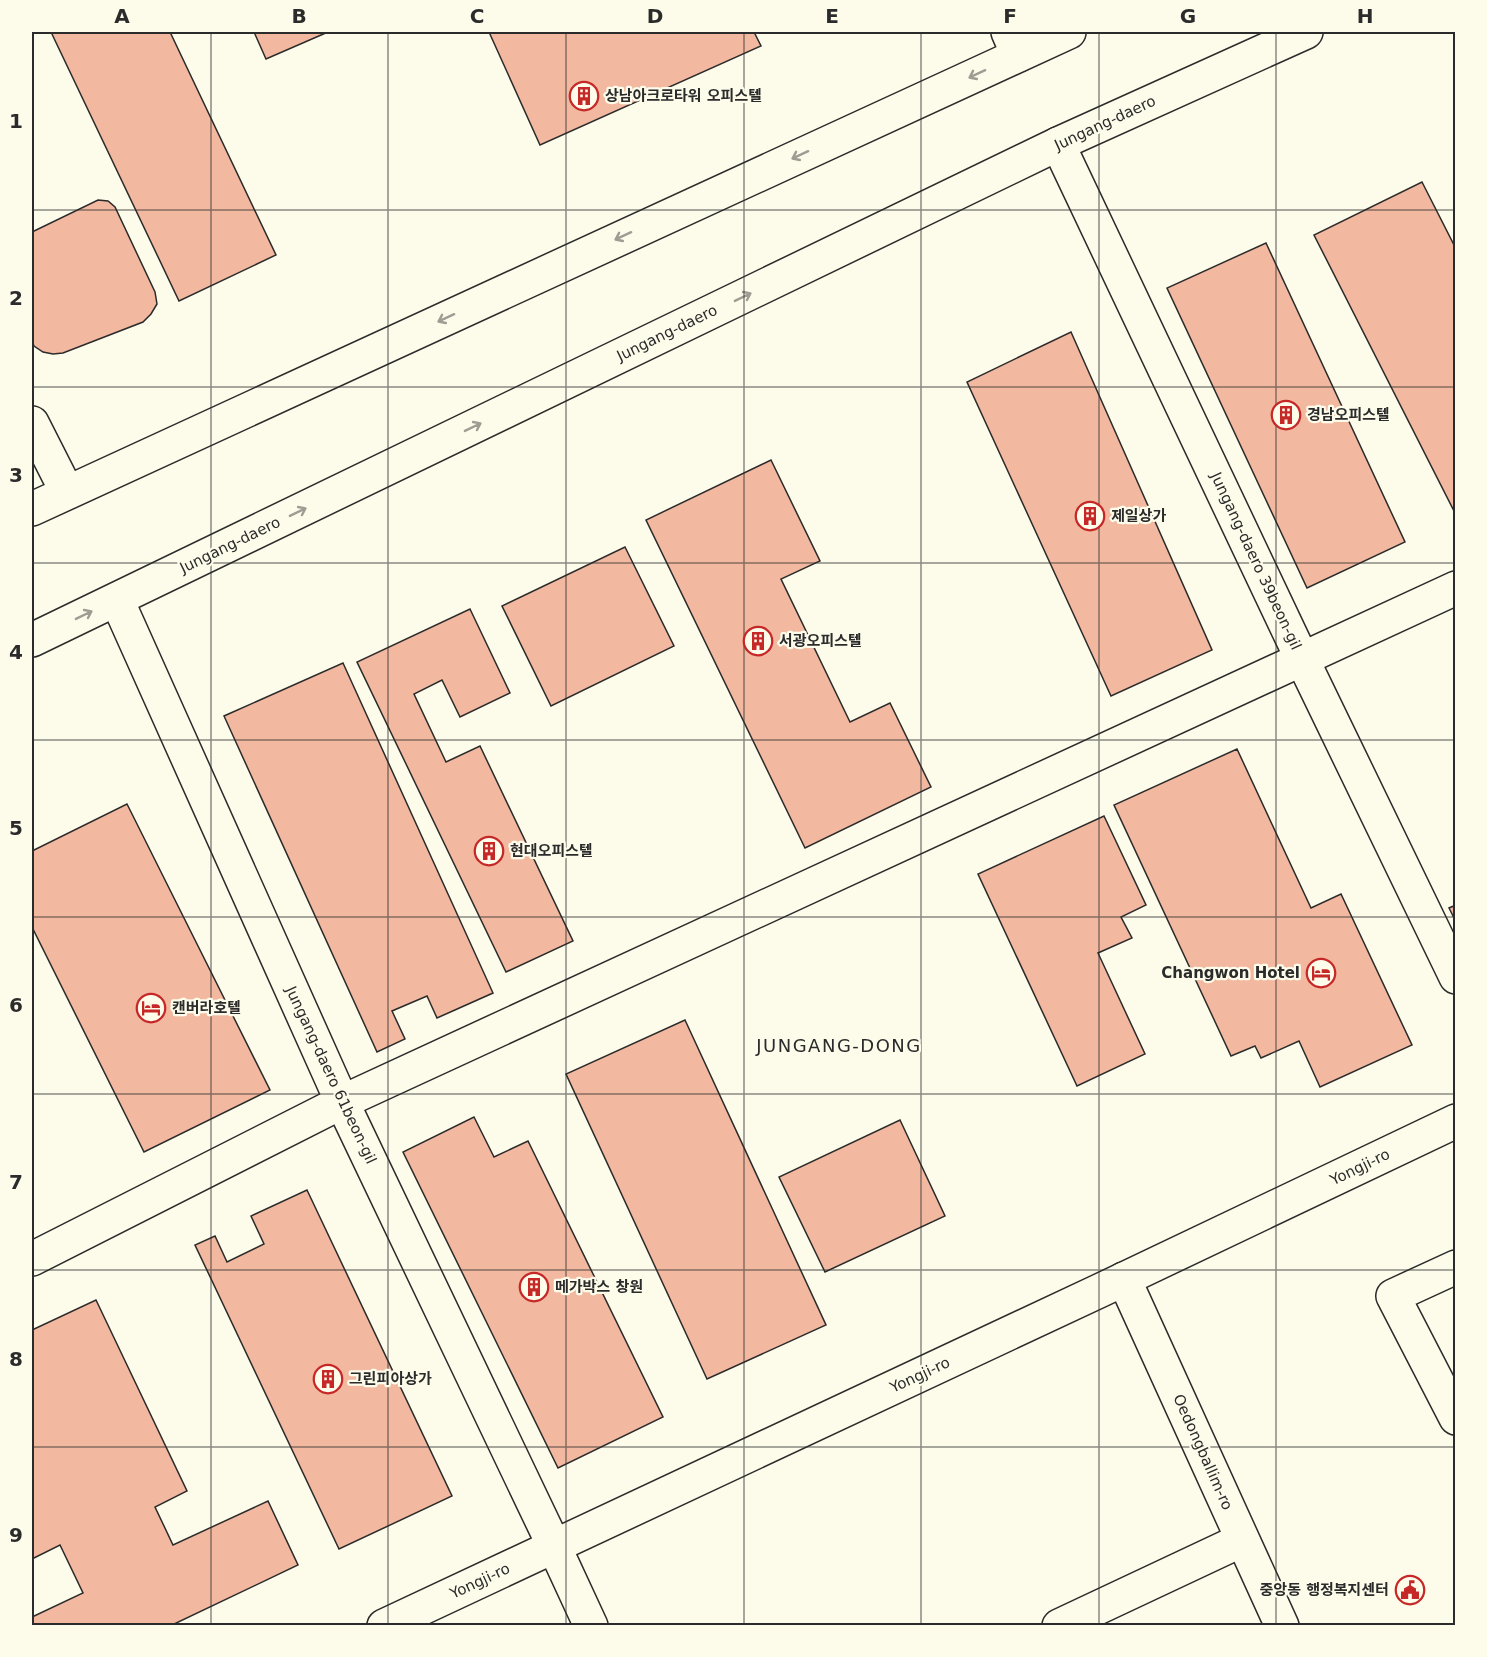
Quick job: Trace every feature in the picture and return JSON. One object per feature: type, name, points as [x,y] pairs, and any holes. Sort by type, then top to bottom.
[{"type":"street","points":[[32,509],[1013,43],[1069,32]]},
{"type":"street","name":"Jungang-daero","points":[[32,640],[1058,144],[1306,32]]},
{"type":"street","name":"Jungang-daero 39beon-gil","points":[[1058,144],[1455,977]]},
{"type":"street","points":[[32,423],[67,492]]},
{"type":"street","points":[[32,1259],[342,1102],[1455,588]]},
{"type":"street","name":"Jungang-daero 61beon-gil","points":[[117,600],[342,1102],[591,1626]]},
{"type":"street","name":"Yongji-ro","points":[[384,1626],[1455,1121]]},
{"type":"street","points":[[1455,1267],[1393,1296],[1455,1418]]},
{"type":"street","name":"Oedongballim-ro","points":[[1124,1279],[1282,1626]]},
{"type":"street","points":[[1059,1626],[1242,1540]]},
{"type":"building","points":[[51,32],[170,32],[276,255],[179,301]]},
{"type":"building","points":[[254,32],[328,32],[266,59]]},
{"type":"building","name":"상남아크로타워 오피스텔","points":[[489,32],[754,32],[761,46],[540,145]]},
{"type":"building","points":[[1422,182],[1456,249],[1456,515],[1314,235]]},
{"type":"building","points":[[98,200],[108,201],[115,207],[155,292],[157,304],[143,322],[63,353],[43,352],[34,346],[32,341],[32,232]]},
{"type":"building","name":"경남오피스텔","points":[[1266,243],[1405,542],[1307,588],[1167,288]]},
{"type":"building","name":"제일상가","points":[[1071,332],[1212,650],[1111,696],[967,382]]},
{"type":"building","name":"서광오피스텔","points":[[771,460],[820,561],[781,579],[850,722],[890,703],[931,787],[805,848],[646,520]]},
{"type":"building","points":[[625,547],[674,646],[551,706],[502,606]]},
{"type":"building","name":"현대오피스텔","points":[[470,609],[510,693],[460,717],[442,680],[414,694],[446,762],[480,746],[573,941],[506,972],[357,662]]},
{"type":"building","points":[[343,663],[493,993],[437,1018],[427,996],[392,1011],[405,1039],[377,1052],[224,716]]},
{"type":"building","points":[[1237,749],[1311,908],[1341,894],[1412,1045],[1320,1087],[1299,1041],[1261,1058],[1255,1046],[1231,1056],[1114,805]]},
{"type":"building","name":"캔버라호텔","points":[[127,804],[270,1090],[144,1152],[32,927],[32,851]]},
{"type":"building","points":[[1104,816],[1146,905],[1121,917],[1132,938],[1098,953],[1145,1054],[1077,1086],[978,874]]},
{"type":"building","points":[[1456,905],[1456,922],[1449,908]]},
{"type":"building","points":[[685,1020],[826,1325],[707,1379],[566,1074]]},
{"type":"building","name":"메가박스 창원","points":[[474,1117],[494,1157],[528,1141],[663,1417],[558,1468],[403,1152]]},
{"type":"building","points":[[900,1120],[945,1216],[825,1272],[779,1177]]},
{"type":"building","name":"그린피아상가","points":[[307,1190],[452,1496],[339,1549],[195,1245],[215,1236],[227,1262],[264,1244],[251,1216]]},
{"type":"building","points":[[96,1300],[187,1491],[155,1507],[173,1545],[268,1501],[298,1565],[170,1626],[32,1626],[32,1617],[83,1593],[60,1545],[32,1559],[32,1330]]},
{"type":"place","name":"상남아크로타워 오피스텔","points":[[584,96]]},
{"type":"place","name":"경남오피스텔","points":[[1286,415]]},
{"type":"place","name":"제일상가","points":[[1090,516]]},
{"type":"place","name":"서광오피스텔","points":[[758,641]]},
{"type":"place","name":"현대오피스텔","points":[[489,851]]},
{"type":"place","name":"Changwon Hotel","points":[[1321,973]]},
{"type":"place","name":"캔버라호텔","points":[[151,1008]]},
{"type":"place","name":"메가박스 창원","points":[[534,1287]]},
{"type":"place","name":"그린피아상가","points":[[328,1379]]},
{"type":"place","name":"중앙동 행정복지센터","points":[[1410,1590]]},
{"type":"district","name":"JUNGANG-DONG","points":[[839,1046]]}]
